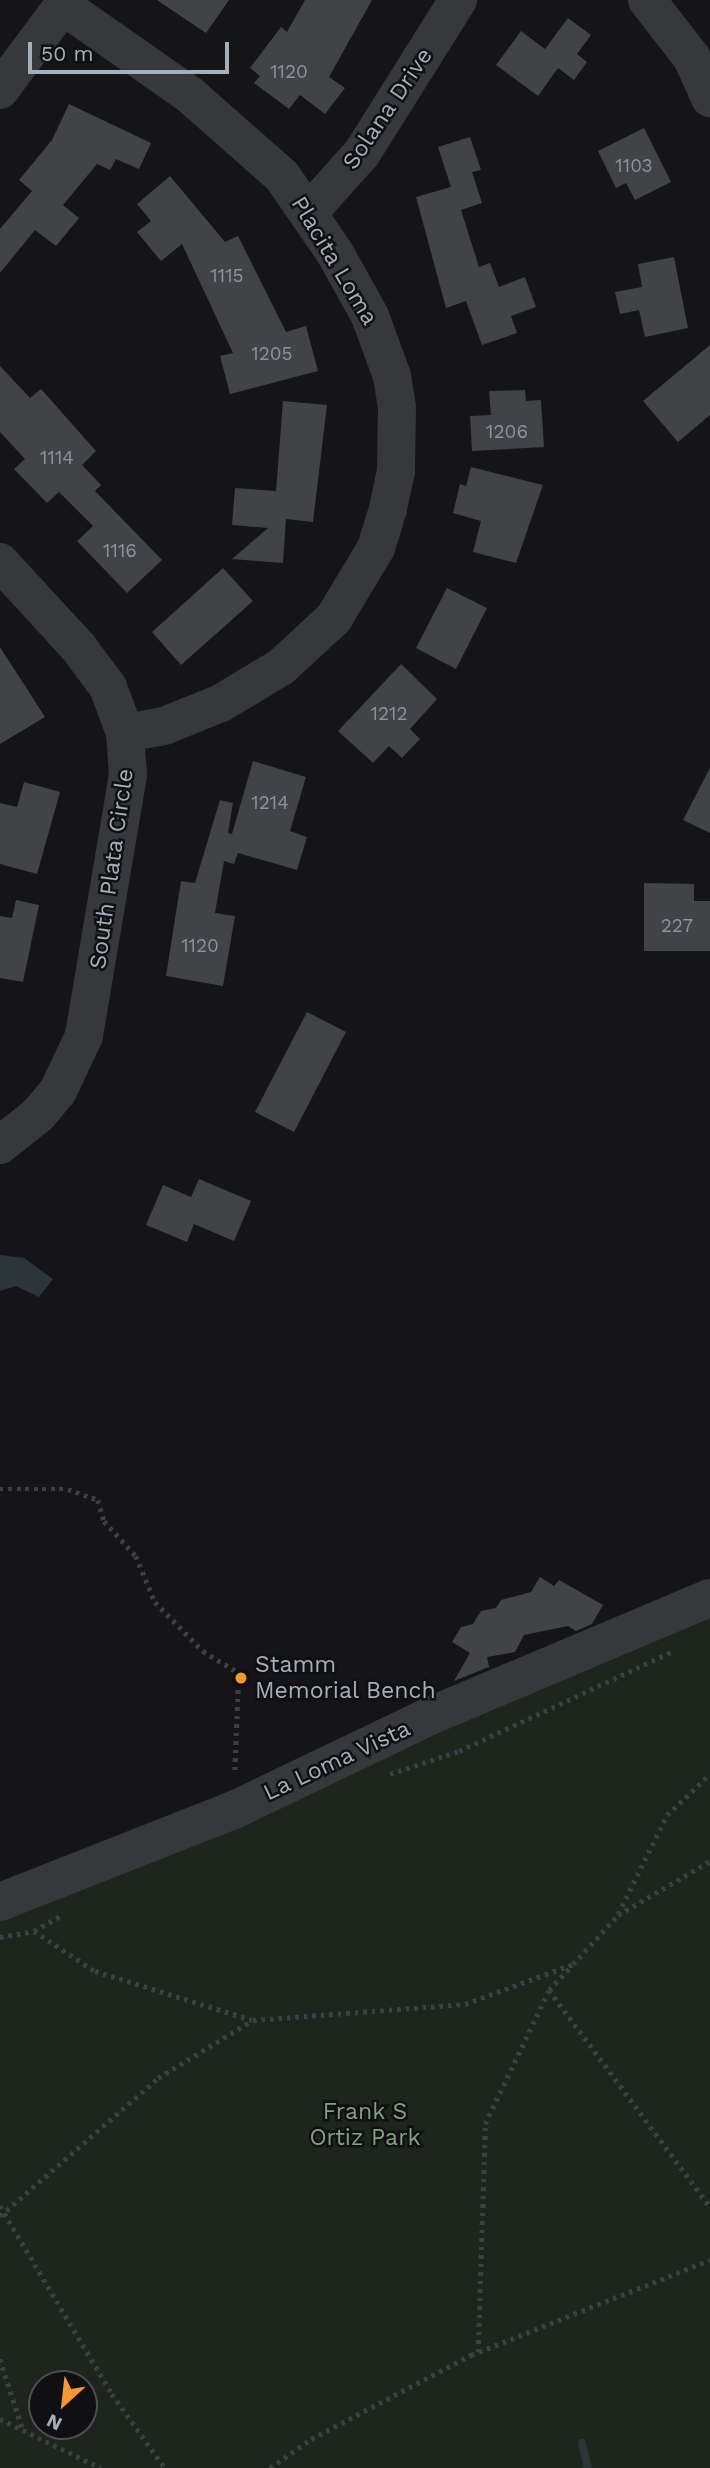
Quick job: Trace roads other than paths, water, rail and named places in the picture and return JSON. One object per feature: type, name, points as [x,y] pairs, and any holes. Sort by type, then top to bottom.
[{"type":"street","name":"Solana Drive","points":[[309,212],[362,153],[458,0]]},
{"type":"street","points":[[648,0],[685,48],[710,98]]},
{"type":"street","name":"Placita Loma","points":[[65,3],[222,120],[282,176],[309,212],[370,316],[392,376],[397,418],[396,471],[376,548],[334,618],[281,667],[191,716],[125,733]]},
{"type":"street","points":[[0,90],[65,3]]},
{"type":"street","name":"South Plata Circle","points":[[0,562],[95,668],[125,733],[126,799],[84,1036],[58,1091],[39,1114],[0,1144]]},
{"type":"street","name":"La Loma Vista","points":[[0,1902],[234,1810],[430,1716],[710,1598]]},
{"type":"waterway","points":[[582,2443],[588,2468]]},
{"type":"place","name":"Stamm Memorial Bench","points":[[241,1678]]},
{"type":"park label","name":"Frank S Ortiz Park","points":[[365,2125]]}]
